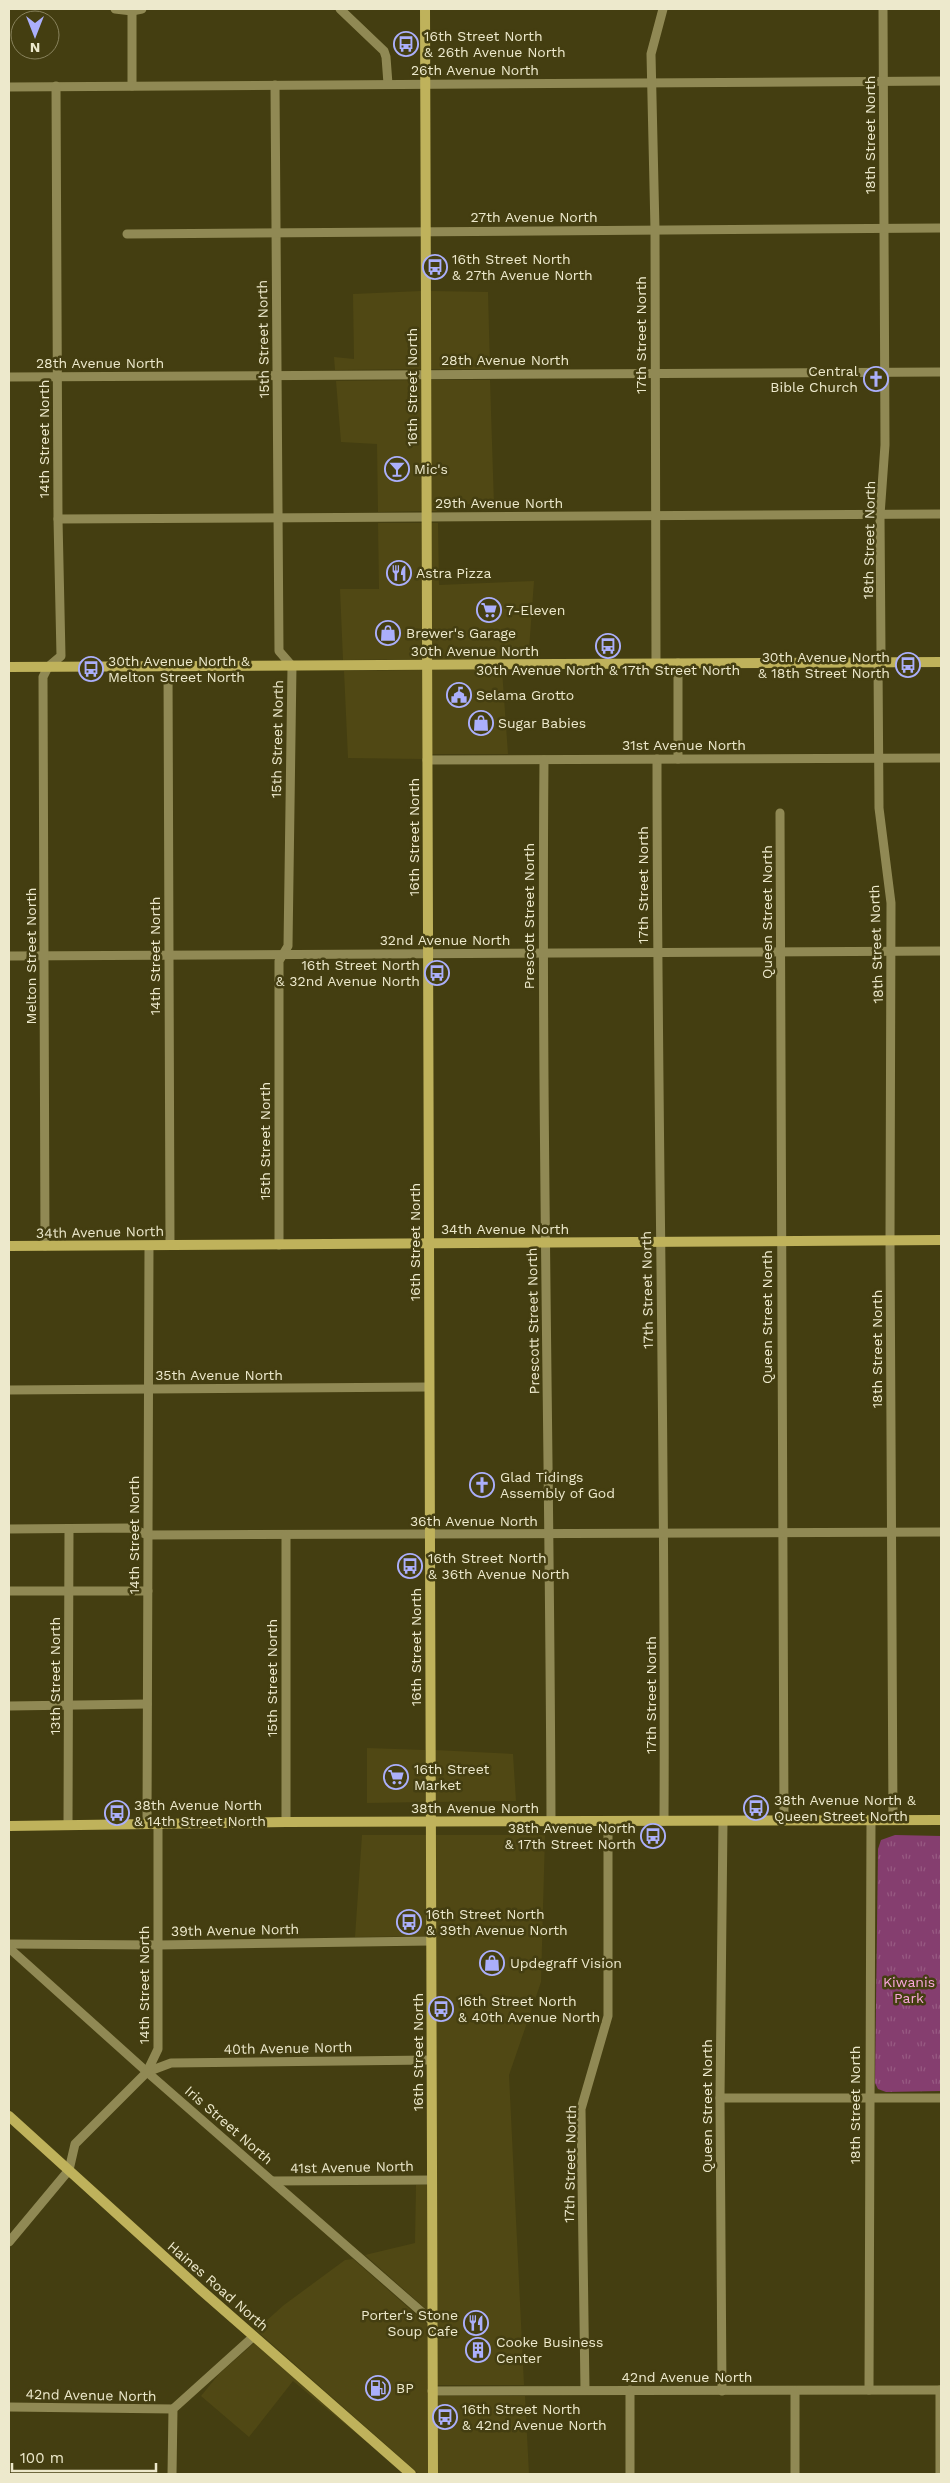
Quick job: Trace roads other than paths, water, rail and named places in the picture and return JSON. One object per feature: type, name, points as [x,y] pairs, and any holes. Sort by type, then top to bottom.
[{"type":"street","points":[[115,9],[142,9]]},
{"type":"street","points":[[340,9],[384,51],[388,84]]},
{"type":"street","name":"16th Street North","points":[[425,9],[433,2474]]},
{"type":"street","name":"17th Street North","points":[[656,664],[655,230],[652,83],[653,43],[663,9]]},
{"type":"street","name":"18th Street North","points":[[883,9],[885,445],[880,515],[881,653],[878,662],[878,759],[879,808],[891,903],[892,952],[890,1241],[893,1820]]},
{"type":"street","points":[[132,10],[132,86]]},
{"type":"street","name":"26th Avenue North","points":[[9,87],[941,82]]},
{"type":"street","name":"15th Street North","points":[[276,85],[279,651],[292,666],[288,946],[279,961],[279,1245]]},
{"type":"street","name":"14th Street North","points":[[48,667],[61,656],[58,519],[56,86]]},
{"type":"street","name":"27th Avenue North","points":[[127,234],[941,228]]},
{"type":"street","name":"28th Avenue North","points":[[9,377],[941,372]]},
{"type":"street","name":"29th Avenue North","points":[[58,519],[941,514]]},
{"type":"street","name":"30th Avenue North","points":[[9,667],[941,662]]},
{"type":"street","points":[[678,664],[678,759]]},
{"type":"street","name":"14th Street North","points":[[168,666],[170,1245]]},
{"type":"street","name":"Melton Street North","points":[[45,1246],[43,677],[48,667]]},
{"type":"street","name":"31st Avenue North","points":[[427,760],[941,758]]},
{"type":"street","name":"17th Street North","points":[[657,759],[657,952],[665,1533],[664,1821]]},
{"type":"street","name":"Prescott Street North","points":[[544,760],[542,954],[551,1534],[551,1822]]},
{"type":"street","name":"Queen Street North","points":[[780,813],[780,1241],[784,1820]]},
{"type":"street","name":"32nd Avenue North","points":[[9,956],[941,951]]},
{"type":"street","name":"34th Avenue North","points":[[9,1246],[941,1240]]},
{"type":"street","name":"14th Street North","points":[[147,1824],[150,1246]]},
{"type":"street","name":"35th Avenue North","points":[[9,1390],[429,1387]]},
{"type":"street","name":"36th Avenue North","points":[[9,1529],[130,1528],[148,1535],[941,1532]]},
{"type":"street","name":"13th Street North","points":[[68,1824],[69,1529]]},
{"type":"street","name":"15th Street North","points":[[286,1535],[286,1822]]},
{"type":"street","points":[[9,1591],[148,1591]]},
{"type":"street","points":[[9,1706],[147,1704]]},
{"type":"street","name":"18th Street North","points":[[868,2390],[871,1820]]},
{"type":"street","name":"38th Avenue North","points":[[9,1826],[286,1822],[941,1820]]},
{"type":"street","name":"Queen Street North","points":[[722,2391],[720,2098],[723,1821]]},
{"type":"street","name":"17th Street North","points":[[585,2390],[581,2109],[608,2016],[608,1822]]},
{"type":"street","name":"14th Street North","points":[[9,2242],[69,2170],[74,2144],[147,2072],[158,2048],[158,1824]]},
{"type":"street","name":"39th Avenue North","points":[[9,1946],[431,1941]]},
{"type":"street","name":"Iris Street North","points":[[9,1946],[147,2072],[432,2321]]},
{"type":"street","name":"40th Avenue North","points":[[147,2072],[172,2063],[432,2060]]},
{"type":"street","points":[[720,2098],[941,2098]]},
{"type":"street","name":"Haines Road North","points":[[9,2116],[411,2474]]},
{"type":"street","name":"41st Avenue North","points":[[273,2181],[432,2180]]},
{"type":"street","points":[[172,2474],[173,2409],[254,2336]]},
{"type":"street","points":[[630,2390],[630,2474]]},
{"type":"street","points":[[940,2390],[940,2474]]},
{"type":"street","name":"42nd Avenue North","points":[[432,2391],[940,2390]]},
{"type":"street","points":[[794,2474],[795,2391]]},
{"type":"street","name":"42nd Avenue North","points":[[9,2407],[173,2409]]},
{"type":"place","name":"16th Street North & 26th Avenue North","points":[[406,44]]},
{"type":"place","name":"16th Street North & 27th Avenue North","points":[[435,267]]},
{"type":"place","name":"Central Bible Church","points":[[876,379]]},
{"type":"place","name":"Mic's","points":[[397,469]]},
{"type":"place","name":"Astra Pizza","points":[[399,573]]},
{"type":"place","name":"7-Eleven","points":[[489,610]]},
{"type":"place","name":"Brewer's Garage","points":[[388,633]]},
{"type":"place","name":"30th Avenue North & 17th Street North","points":[[608,646]]},
{"type":"place","name":"30th Avenue North & 18th Street North","points":[[908,665]]},
{"type":"place","name":"30th Avenue North & Melton Street North","points":[[91,669]]},
{"type":"place","name":"Selama Grotto","points":[[459,695]]},
{"type":"place","name":"Sugar Babies","points":[[481,723]]},
{"type":"place","name":"16th Street North & 32nd Avenue North","points":[[437,973]]},
{"type":"place","name":"Glad Tidings Assembly of God","points":[[482,1485]]},
{"type":"place","name":"16th Street North & 36th Avenue North","points":[[410,1566]]},
{"type":"place","name":"16th Street Market","points":[[396,1777]]},
{"type":"place","name":"38th Avenue North & Queen Street North","points":[[756,1808]]},
{"type":"place","name":"38th Avenue North & 14th Street North","points":[[117,1813]]},
{"type":"place","name":"38th Avenue North & 17th Street North","points":[[653,1836]]},
{"type":"place","name":"16th Street North & 39th Avenue North","points":[[409,1922]]},
{"type":"place","name":"Updegraff Vision","points":[[492,1963]]},
{"type":"place","name":"16th Street North & 40th Avenue North","points":[[441,2009]]},
{"type":"place","name":"Porter's Stone Soup Cafe","points":[[476,2323]]},
{"type":"place","name":"Cooke Business Center","points":[[478,2350]]},
{"type":"place","name":"BP","points":[[378,2388]]},
{"type":"place","name":"16th Street North & 42nd Avenue North","points":[[445,2417]]},
{"type":"park label","name":"Kiwanis Park","points":[[909,1990]]}]
